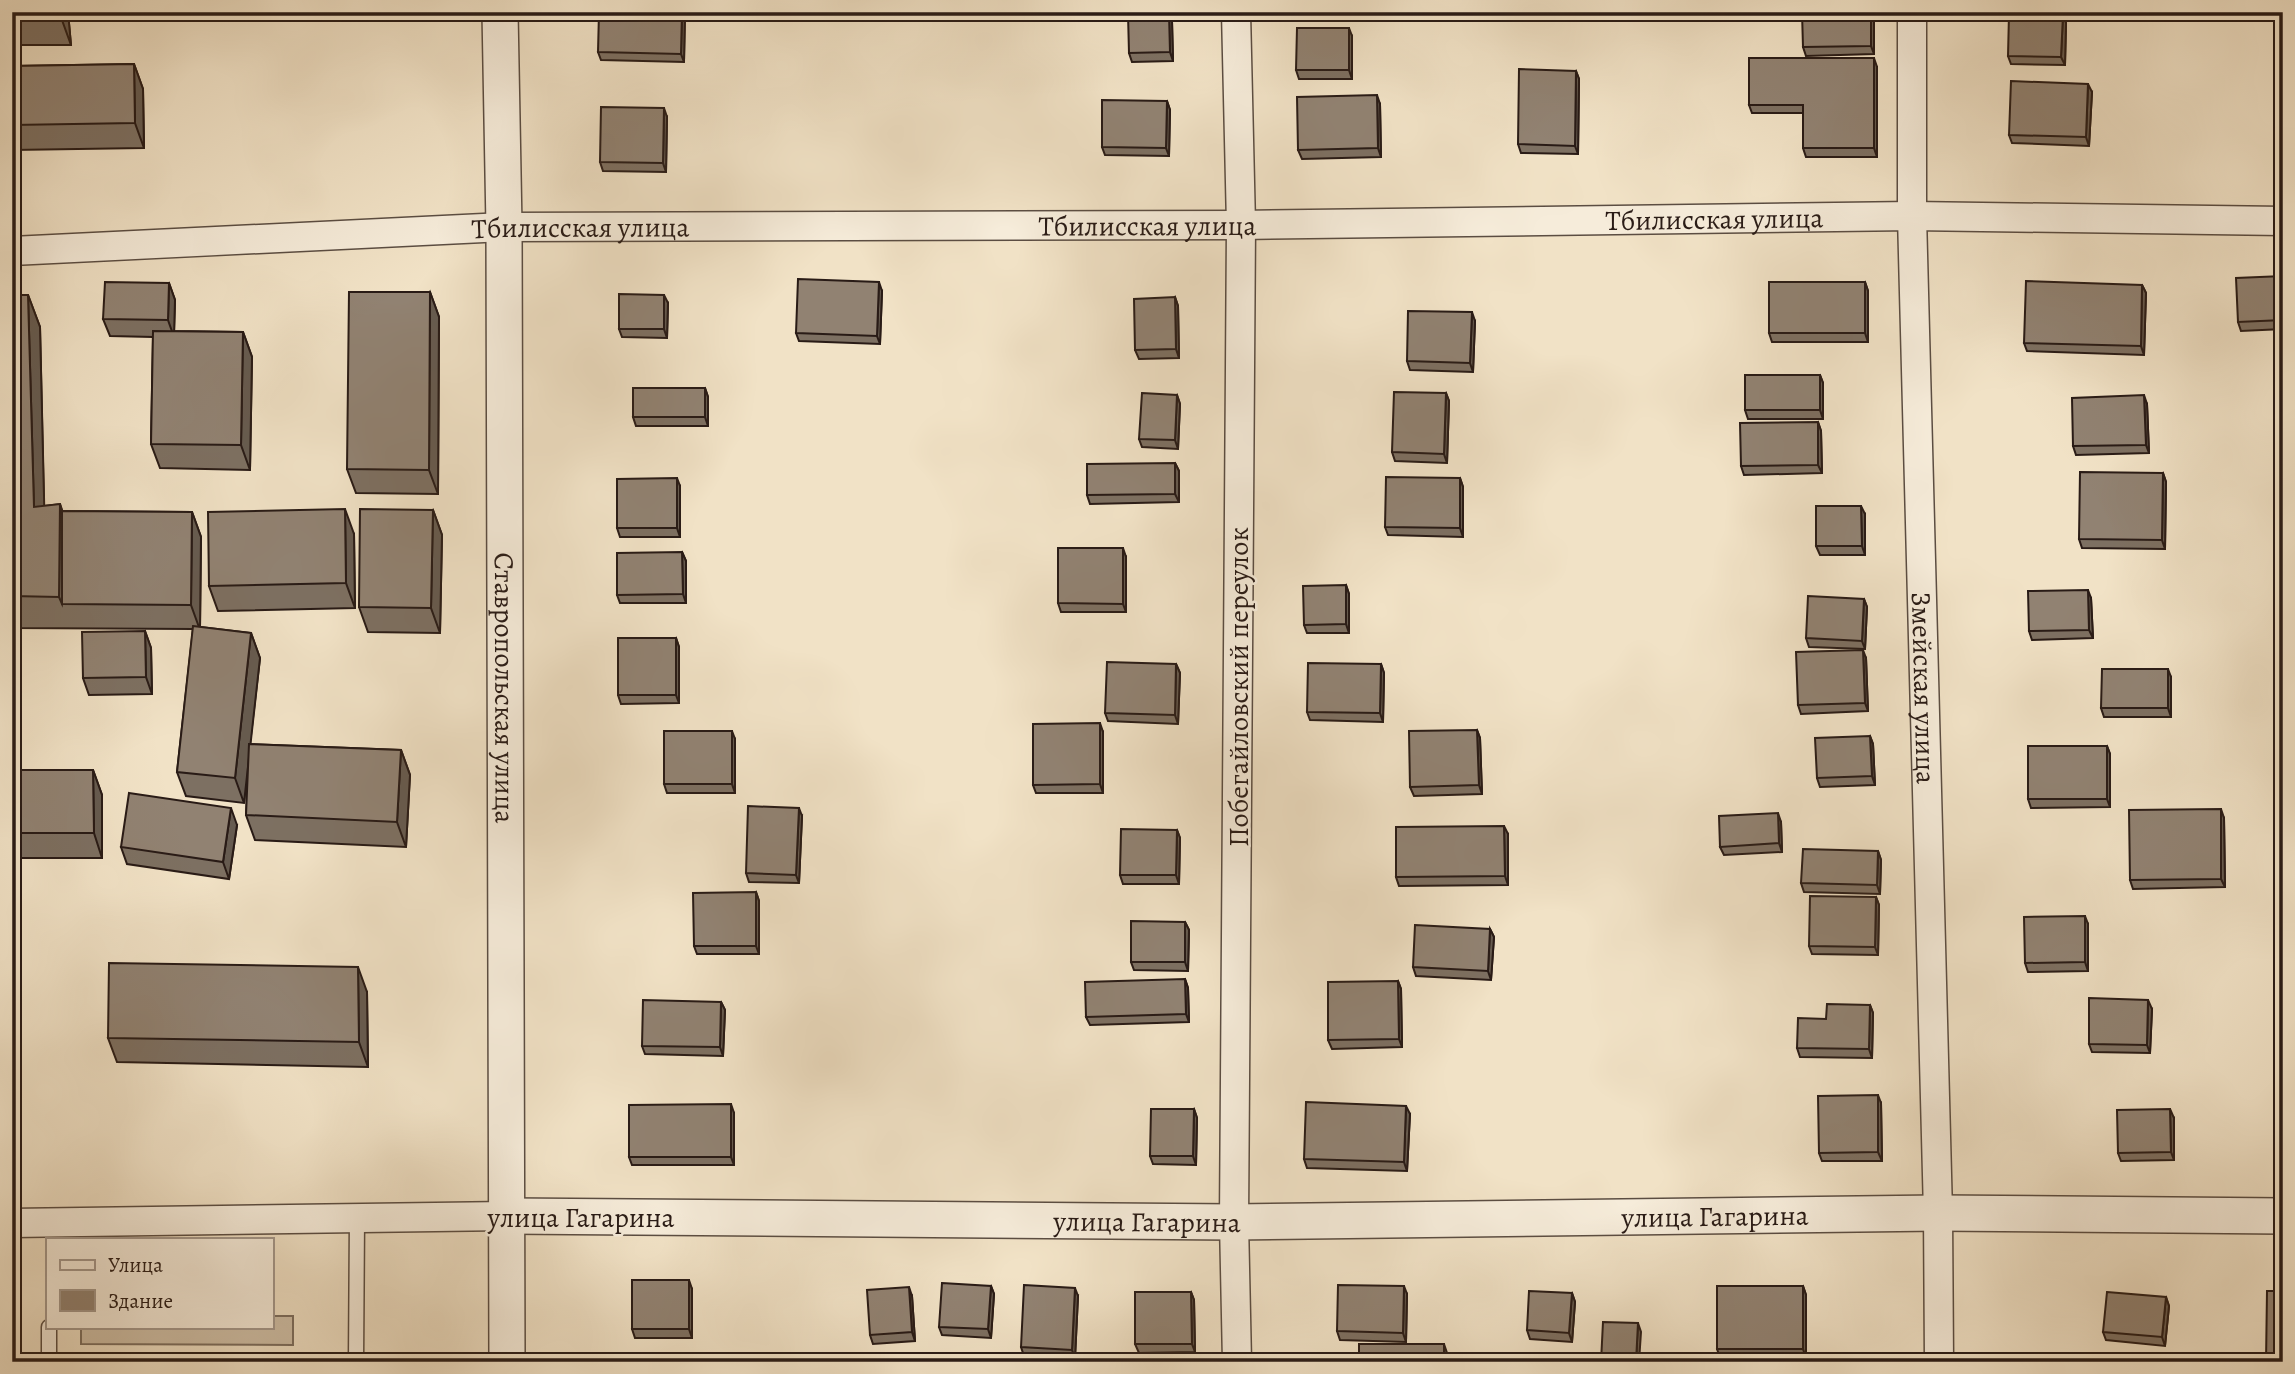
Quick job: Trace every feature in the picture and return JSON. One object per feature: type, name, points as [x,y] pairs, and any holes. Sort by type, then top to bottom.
[{"type":"street","name":"Ставропольская улица","points":[[500,12],[504,227],[507,1362]]},
{"type":"street","name":"Побегайловский переулок","points":[[1236,12],[1241,226],[1234,1222],[1237,1362]]},
{"type":"street","name":"Змейская улица","points":[[1912,12],[1912,216],[1938,1213],[1939,1362]]},
{"type":"street","name":"Тбилисская улица","points":[[12,251],[504,227],[1241,226],[1912,216],[2283,221]]},
{"type":"street","name":"улица Гагарина","points":[[12,1223],[49,1231],[357,1218],[506,1216],[1234,1222],[1938,1213],[2283,1216]]},
{"type":"lane","points":[[356,1362],[357,1218]]},
{"type":"lane","points":[[49,1328],[49,1362]]},
{"type":"shaded area","points":[[273,1316],[293,1316],[293,1345],[81,1344],[81,1328],[273,1328]]},
{"type":"building","points":[[12,12],[62,12],[62,20],[12,20]]},
{"type":"building","points":[[599,12],[682,12],[681,54],[598,52]]},
{"type":"building","points":[[1802,12],[1871,12],[1871,46],[1803,47]]},
{"type":"building","points":[[1169,13],[1170,52],[1129,53],[1128,14]]},
{"type":"building","points":[[2009,14],[2063,15],[2061,57],[2008,56]]},
{"type":"building","points":[[1297,28],[1349,28],[1349,70],[1296,70]]},
{"type":"building","points":[[1749,58],[1874,58],[1874,148],[1803,148],[1803,105],[1749,105]]},
{"type":"building","points":[[134,64],[135,123],[12,125],[12,66]]},
{"type":"building","points":[[1519,69],[1576,71],[1575,146],[1518,144]]},
{"type":"building","points":[[2011,81],[2088,84],[2086,137],[2009,135]]},
{"type":"building","points":[[1377,95],[1378,148],[1298,150],[1297,97]]},
{"type":"building","points":[[1102,100],[1167,101],[1166,148],[1102,147]]},
{"type":"building","points":[[601,107],[664,108],[663,163],[600,162]]},
{"type":"building","points":[[2283,276],[2283,320],[2238,322],[2236,278]]},
{"type":"building","points":[[798,279],[879,282],[877,336],[796,333]]},
{"type":"building","points":[[2026,281],[2142,285],[2141,346],[2024,343]]},
{"type":"building","points":[[105,282],[169,283],[168,320],[103,319]]},
{"type":"building","points":[[1769,282],[1865,282],[1865,333],[1769,333]]},
{"type":"building","points":[[349,292],[430,292],[429,470],[347,469]]},
{"type":"building","points":[[619,294],[664,295],[664,329],[619,329]]},
{"type":"building","points":[[12,295],[28,295],[34,507],[60,504],[59,597],[12,596]]},
{"type":"building","points":[[1175,297],[1176,349],[1135,350],[1134,299]]},
{"type":"building","points":[[1408,311],[1472,312],[1470,363],[1407,361]]},
{"type":"building","points":[[153,331],[243,332],[241,445],[151,444]]},
{"type":"building","points":[[1745,375],[1820,375],[1820,410],[1745,410]]},
{"type":"building","points":[[633,388],[705,388],[705,417],[633,417]]},
{"type":"building","points":[[1394,392],[1446,393],[1444,454],[1392,452]]},
{"type":"building","points":[[1142,393],[1177,395],[1175,440],[1139,439]]},
{"type":"building","points":[[2144,395],[2146,445],[2073,446],[2072,398]]},
{"type":"building","points":[[1818,422],[1818,465],[1741,466],[1740,423]]},
{"type":"building","points":[[1175,463],[1175,494],[1087,495],[1087,464]]},
{"type":"building","points":[[2080,472],[2163,473],[2162,540],[2079,539]]},
{"type":"building","points":[[1386,477],[1460,478],[1460,528],[1385,527]]},
{"type":"building","points":[[677,478],[677,528],[617,528],[617,479]]},
{"type":"building","points":[[1816,506],[1861,506],[1862,546],[1816,546]]},
{"type":"building","points":[[345,509],[346,583],[209,586],[208,512]]},
{"type":"building","points":[[360,509],[433,510],[431,608],[359,607]]},
{"type":"building","points":[[62,511],[192,512],[191,605],[62,604]]},
{"type":"building","points":[[1058,548],[1123,548],[1123,604],[1058,603]]},
{"type":"building","points":[[682,552],[683,594],[617,595],[617,553]]},
{"type":"building","points":[[1346,585],[1346,624],[1304,625],[1303,586]]},
{"type":"building","points":[[2088,590],[2089,630],[2029,631],[2028,591]]},
{"type":"building","points":[[1808,596],[1864,599],[1862,641],[1806,638]]},
{"type":"building","points":[[193,626],[251,633],[235,778],[177,772]]},
{"type":"building","points":[[145,631],[146,677],[83,678],[82,632]]},
{"type":"building","points":[[618,638],[676,638],[676,695],[618,695]]},
{"type":"building","points":[[1863,650],[1865,703],[1798,705],[1796,652]]},
{"type":"building","points":[[1107,662],[1176,664],[1175,715],[1105,713]]},
{"type":"building","points":[[1308,663],[1381,664],[1380,713],[1307,712]]},
{"type":"building","points":[[2102,669],[2168,669],[2168,708],[2101,708]]},
{"type":"building","points":[[1100,723],[1100,784],[1033,785],[1033,724]]},
{"type":"building","points":[[1477,730],[1479,785],[1410,787],[1409,731]]},
{"type":"building","points":[[664,731],[732,731],[732,784],[664,784]]},
{"type":"building","points":[[1870,736],[1872,776],[1817,778],[1815,738]]},
{"type":"building","points":[[249,744],[401,750],[397,822],[246,815]]},
{"type":"building","points":[[2028,746],[2107,746],[2107,799],[2028,799]]},
{"type":"building","points":[[12,770],[93,770],[94,833],[12,833]]},
{"type":"building","points":[[129,793],[231,808],[223,862],[121,847]]},
{"type":"building","points":[[748,806],[799,808],[796,875],[746,873]]},
{"type":"building","points":[[2221,809],[2221,879],[2130,880],[2129,810]]},
{"type":"building","points":[[1778,813],[1779,843],[1720,847],[1719,816]]},
{"type":"building","points":[[1504,826],[1505,876],[1396,877],[1396,827]]},
{"type":"building","points":[[1121,829],[1177,830],[1176,875],[1120,875]]},
{"type":"building","points":[[1803,849],[1878,851],[1877,885],[1801,883]]},
{"type":"building","points":[[756,892],[756,946],[694,946],[693,893]]},
{"type":"building","points":[[1810,896],[1876,897],[1875,947],[1809,946]]},
{"type":"building","points":[[2085,916],[2085,962],[2025,963],[2024,917]]},
{"type":"building","points":[[1131,921],[1185,922],[1185,962],[1131,962]]},
{"type":"building","points":[[1415,925],[1490,929],[1488,971],[1413,967]]},
{"type":"building","points":[[109,963],[358,967],[359,1042],[108,1038]]},
{"type":"building","points":[[1185,979],[1186,1014],[1086,1017],[1085,982]]},
{"type":"building","points":[[1398,981],[1399,1039],[1328,1040],[1328,982]]},
{"type":"building","points":[[2089,998],[2148,1000],[2147,1045],[2089,1044]]},
{"type":"building","points":[[643,1000],[721,1002],[720,1047],[642,1046]]},
{"type":"building","points":[[1827,1004],[1870,1005],[1869,1049],[1797,1048],[1798,1018],[1826,1019]]},
{"type":"building","points":[[1878,1095],[1878,1152],[1819,1153],[1818,1096]]},
{"type":"building","points":[[1306,1102],[1406,1106],[1404,1162],[1304,1159]]},
{"type":"building","points":[[731,1104],[731,1157],[629,1157],[629,1105]]},
{"type":"building","points":[[1151,1109],[1194,1109],[1193,1156],[1150,1156]]},
{"type":"building","points":[[2170,1109],[2171,1152],[2118,1153],[2117,1110]]},
{"type":"building","points":[[632,1280],[689,1280],[689,1329],[632,1329]]},
{"type":"building","points":[[942,1283],[991,1286],[988,1329],[939,1327]]},
{"type":"building","points":[[1024,1285],[1075,1288],[1072,1350],[1021,1347]]},
{"type":"building","points":[[1338,1285],[1404,1286],[1403,1333],[1337,1331]]},
{"type":"building","points":[[1717,1286],[1803,1286],[1803,1349],[1717,1349]]},
{"type":"building","points":[[909,1287],[912,1332],[870,1335],[867,1290]]},
{"type":"building","points":[[1529,1291],[1572,1293],[1569,1333],[1527,1330]]},
{"type":"building","points":[[2267,1291],[2283,1291],[2283,1362],[2266,1362]]},
{"type":"building","points":[[1135,1292],[1191,1292],[1192,1344],[1135,1344]]},
{"type":"building","points":[[2107,1292],[2166,1297],[2162,1337],[2103,1332]]},
{"type":"building","points":[[1603,1322],[1638,1323],[1636,1362],[1601,1362]]},
{"type":"building","points":[[1359,1344],[1444,1344],[1444,1362],[1359,1362]]}]
